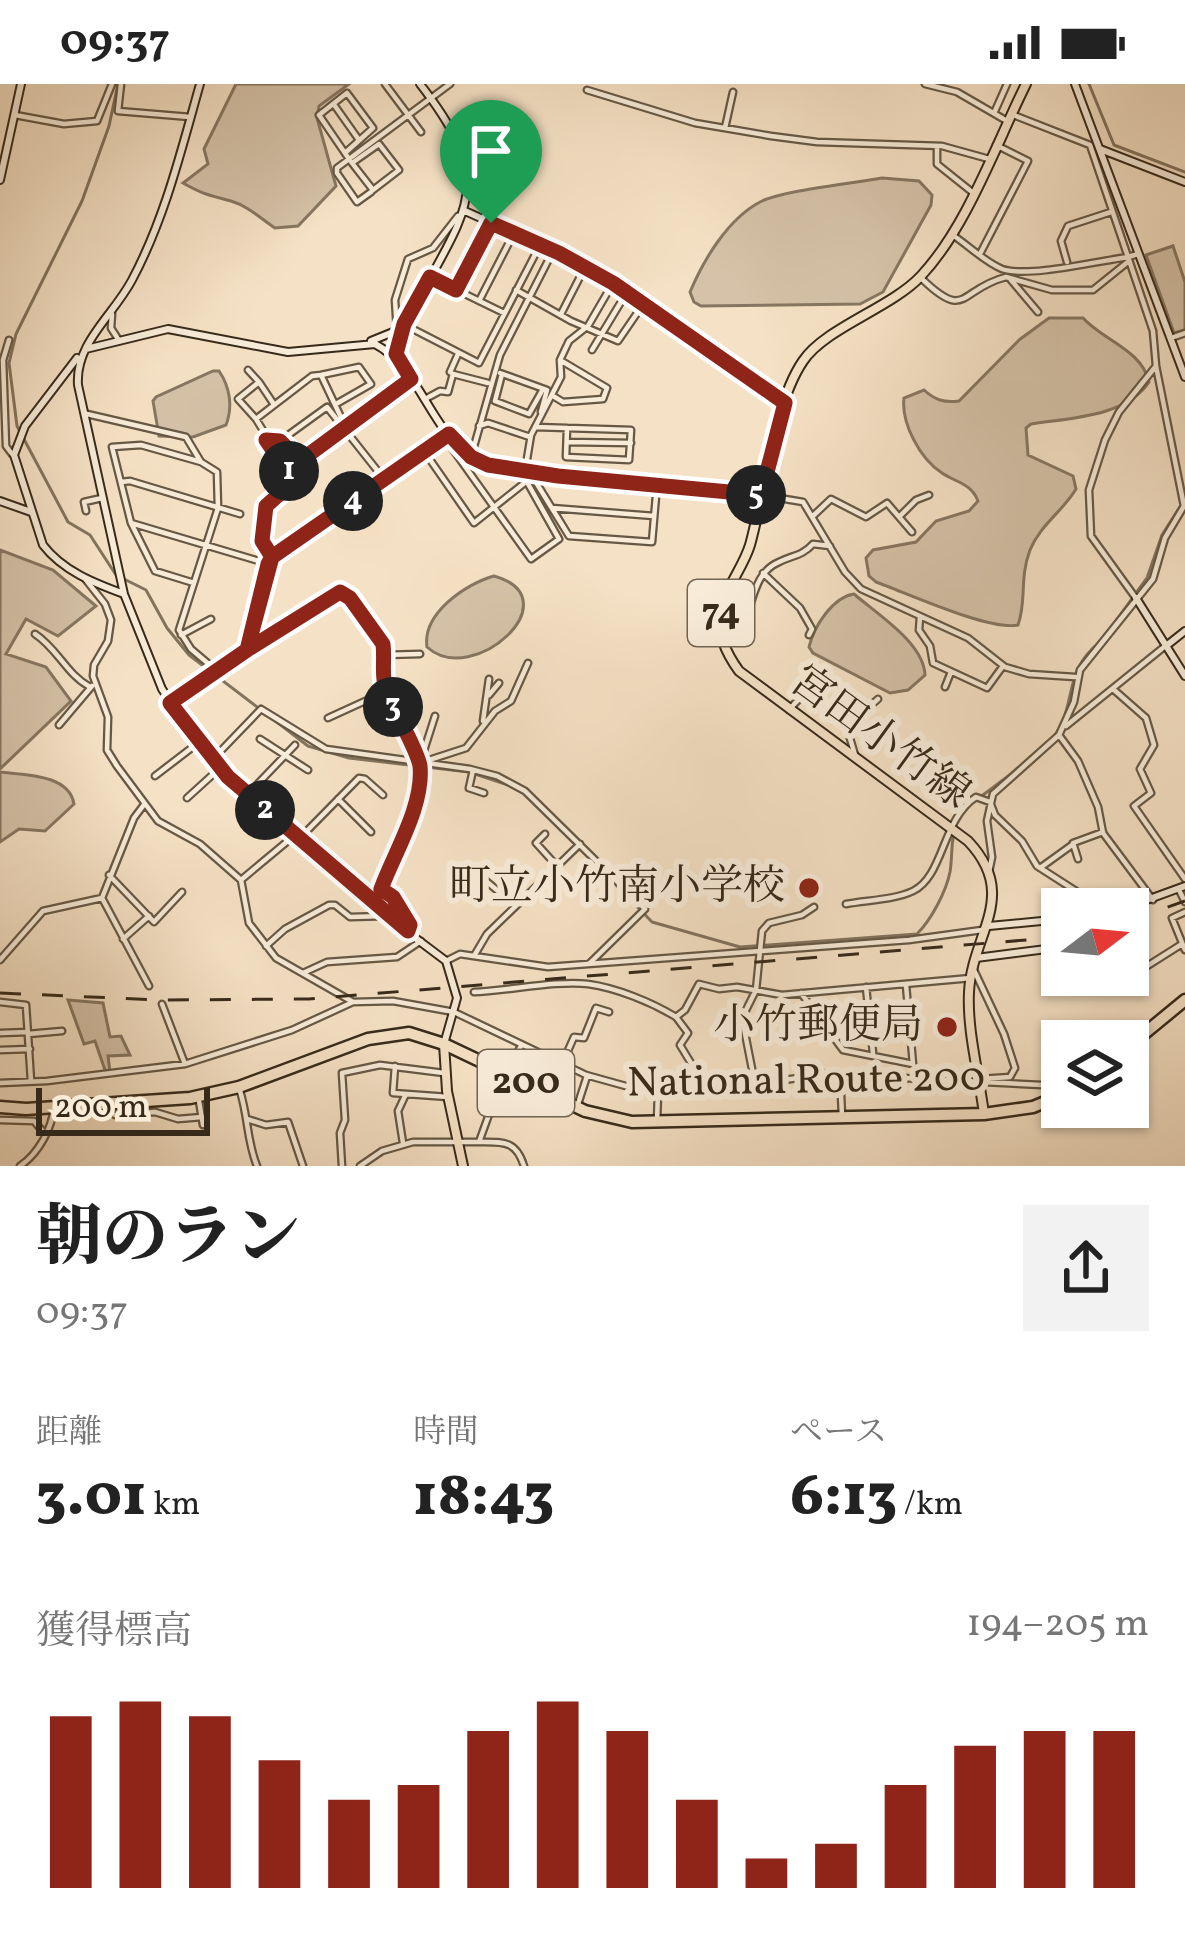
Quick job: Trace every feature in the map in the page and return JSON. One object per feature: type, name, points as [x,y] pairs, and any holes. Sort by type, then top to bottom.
[{"type":"highway","points":[[1149,1030],[1185,1000]]},
{"type":"highway","name":"National Route 200","points":[[0,1107],[198,1097],[386,1034],[409,1033],[445,1044],[577,1107],[632,1122],[984,1114],[1041,1102]]},
{"type":"main road","name":"宮田小竹線","points":[[989,872],[980,854],[950,828],[739,671],[721,635],[721,609],[745,559],[785,403],[808,354],[920,278],[951,234],[1026,84]]},
{"type":"main road","points":[[984,1114],[969,1000],[988,927],[989,872]]},
{"type":"main road","points":[[445,1044],[448,1097],[463,1166]]},
{"type":"street","points":[[0,180],[21,84]]},
{"type":"street","points":[[0,124],[15,119],[64,124],[97,121],[112,84]]},
{"type":"street","points":[[121,84],[118,111],[190,117]]},
{"type":"street","points":[[14,459],[25,426],[112,314],[155,232],[200,84]]},
{"type":"street","points":[[385,84],[421,132]]},
{"type":"street","points":[[398,360],[402,328],[465,213],[468,191],[457,140],[420,84]]},
{"type":"street","points":[[349,158],[379,144],[399,170],[357,202],[337,168],[349,158],[409,116],[450,84]]},
{"type":"street","points":[[925,84],[1090,145],[1153,331],[1183,502],[1161,548],[1154,579],[1077,677],[1066,726]]},
{"type":"street","points":[[994,113],[1007,84]]},
{"type":"street","points":[[1075,84],[1185,377]]},
{"type":"street","points":[[586,90],[638,108],[725,128],[817,142],[937,146],[989,159]]},
{"type":"street","points":[[725,128],[733,92]]},
{"type":"street","points":[[349,158],[373,128],[347,93],[319,115],[349,158],[373,190]]},
{"type":"street","points":[[333,104],[359,140]]},
{"type":"street","points":[[980,254],[1028,161],[996,145]]},
{"type":"street","points":[[937,146],[937,164],[973,192]]},
{"type":"street","points":[[1100,149],[1185,182]]},
{"type":"street","points":[[1068,264],[1060,241],[1068,226],[1111,212]]},
{"type":"street","points":[[402,328],[395,300],[408,260],[434,248],[454,218],[465,213],[554,251],[613,283],[785,403]]},
{"type":"street","points":[[456,290],[491,223]]},
{"type":"street","points":[[479,301],[514,233]]},
{"type":"street","points":[[951,234],[1005,270],[1038,312]]},
{"type":"street","points":[[81,353],[118,339],[168,329],[288,352],[368,342],[402,328],[479,363],[540,245]]},
{"type":"street","points":[[543,388],[530,414],[495,401],[499,372],[554,251]]},
{"type":"street","points":[[920,278],[950,302],[992,281],[1010,278],[1052,290],[1093,290],[1139,254]]},
{"type":"street","points":[[1005,270],[1036,272],[1129,259]]},
{"type":"street","points":[[561,314],[585,267]]},
{"type":"street","points":[[430,277],[504,313]]},
{"type":"street","points":[[539,418],[561,377],[560,360],[569,341],[588,326],[613,283]]},
{"type":"street","points":[[516,290],[618,341],[644,303]]},
{"type":"street","points":[[592,350],[627,292]]},
{"type":"street","points":[[112,314],[111,328],[118,339]]},
{"type":"street","points":[[1171,338],[1185,333]]},
{"type":"street","points":[[9,340],[3,360],[7,446],[43,545],[65,567],[124,594]]},
{"type":"street","points":[[368,342],[398,360],[531,559],[559,539],[527,482],[531,437],[547,390],[499,372]]},
{"type":"street","points":[[81,353],[77,372],[84,414],[124,594],[170,703],[212,760],[247,795],[386,916],[446,961],[457,993],[445,1044]]},
{"type":"street","points":[[458,354],[449,372],[490,383]]},
{"type":"street","points":[[553,396],[563,402],[603,399],[607,388],[560,360]]},
{"type":"street","points":[[1156,366],[1119,412],[1105,440],[1089,490],[1091,536],[1185,676]]},
{"type":"street","points":[[256,419],[312,376],[359,367],[371,384],[337,404]]},
{"type":"street","points":[[248,370],[274,405]]},
{"type":"street","points":[[471,457],[490,383],[499,372]]},
{"type":"street","points":[[425,399],[448,392],[453,374]]},
{"type":"street","points":[[321,375],[346,428]]},
{"type":"street","points":[[280,441],[300,461],[411,379]]},
{"type":"street","points":[[247,650],[270,561],[262,541],[266,506],[294,481],[238,399],[259,382]]},
{"type":"street","points":[[266,440],[280,441],[327,407],[384,479]]},
{"type":"street","points":[[84,414],[186,437],[201,462]]},
{"type":"street","points":[[479,427],[488,423],[531,437]]},
{"type":"street","points":[[535,427],[567,428],[631,430],[628,460],[566,457],[567,428]]},
{"type":"street","points":[[447,436],[488,465],[796,499],[814,515],[844,572],[861,589],[973,641],[1003,665],[1029,674],[1077,677]]},
{"type":"street","points":[[270,561],[447,436]]},
{"type":"street","points":[[567,442],[631,443]]},
{"type":"street","points":[[181,634],[218,508],[217,472],[201,462],[141,445],[112,447],[131,523],[155,571],[194,584]]},
{"type":"street","points":[[424,451],[474,523],[527,482]]},
{"type":"street","points":[[527,471],[569,536],[652,542],[656,496],[663,486]]},
{"type":"street","points":[[121,482],[240,514]]},
{"type":"street","points":[[899,517],[916,500],[929,495]]},
{"type":"street","points":[[86,511],[83,502],[103,498]]},
{"type":"street","points":[[814,515],[831,499],[866,517],[887,503],[912,532]]},
{"type":"street","points":[[0,502],[33,512]]},
{"type":"street","points":[[550,507],[654,516]]},
{"type":"street","points":[[131,523],[270,561]]},
{"type":"street","points":[[745,620],[763,573],[814,544],[830,546]]},
{"type":"street","points":[[763,573],[800,608],[812,629],[809,634]]},
{"type":"street","points":[[82,576],[106,604],[111,620],[108,640],[94,665],[93,684],[108,717],[107,750],[143,806],[167,827],[200,844],[241,880],[249,922],[279,962],[353,1001]]},
{"type":"street","points":[[170,703],[340,592],[379,634],[387,691],[419,763]]},
{"type":"street","points":[[920,616],[919,630],[930,646],[931,660],[951,672],[987,688],[1003,665]]},
{"type":"street","points":[[181,634],[211,619]]},
{"type":"street","points":[[989,872],[987,821],[996,790],[1066,726],[1185,631]]},
{"type":"street","points":[[35,634],[48,643],[72,675],[93,684]]},
{"type":"street","points":[[181,634],[217,671]]},
{"type":"street","points":[[384,655],[420,654]]},
{"type":"street","points":[[419,763],[466,748],[483,724],[511,701],[528,663]]},
{"type":"street","points":[[945,687],[951,672]]},
{"type":"street","points":[[483,724],[489,679]]},
{"type":"street","points":[[486,700],[499,682]]},
{"type":"street","points":[[59,724],[93,684]]},
{"type":"street","points":[[789,710],[804,691],[816,685],[839,689],[868,708]]},
{"type":"street","points":[[1113,689],[1150,724],[1154,745],[1140,769],[1151,793],[1134,806],[1183,885],[1185,902]]},
{"type":"street","points":[[328,718],[387,691]]},
{"type":"street","points":[[856,759],[849,735],[878,699]]},
{"type":"street","points":[[212,760],[261,709],[326,749],[473,770],[525,791],[645,909],[589,964]]},
{"type":"street","points":[[408,931],[404,914],[381,889],[396,848],[410,829],[419,763],[435,716]]},
{"type":"street","points":[[1060,735],[1078,760],[1103,832],[1153,901]]},
{"type":"street","points":[[260,739],[308,770]]},
{"type":"street","points":[[154,776],[198,742]]},
{"type":"street","points":[[247,795],[295,746]]},
{"type":"street","points":[[188,798],[220,768]]},
{"type":"street","points":[[473,770],[469,788],[484,793]]},
{"type":"street","points":[[241,880],[297,837],[361,777],[383,795]]},
{"type":"street","points":[[847,904],[916,890],[926,880],[961,807],[976,796],[990,802],[999,820],[1017,835],[1040,868],[1071,888]]},
{"type":"street","points":[[338,799],[371,832]]},
{"type":"street","points":[[143,806],[102,898],[149,986]]},
{"type":"street","points":[[1040,868],[1072,844],[1103,832]]},
{"type":"street","points":[[545,834],[536,843],[557,866]]},
{"type":"street","points":[[474,956],[479,942],[580,844]]},
{"type":"street","points":[[1072,844],[1078,859]]},
{"type":"street","points":[[110,875],[154,922],[182,892]]},
{"type":"street","points":[[486,880],[516,906]]},
{"type":"street","points":[[1149,902],[1183,885]]},
{"type":"street","points":[[0,960],[44,911],[102,898]]},
{"type":"street","points":[[266,946],[285,929],[329,905],[350,917],[386,916]]},
{"type":"street","points":[[755,1084],[742,1018],[756,990],[765,926],[814,907]]},
{"type":"street","points":[[1149,967],[1184,947],[1172,918],[1185,913]]},
{"type":"street","points":[[124,939],[148,916]]},
{"type":"street","points":[[446,961],[456,954],[537,966],[589,964],[946,936],[1041,921]]},
{"type":"street","points":[[303,974],[327,962],[397,957],[422,941]]},
{"type":"street","points":[[676,1017],[685,1010],[696,984],[770,995],[905,984],[1041,952]]},
{"type":"street","points":[[974,968],[1015,1069],[1010,1077],[980,1080]]},
{"type":"street","points":[[801,993],[840,1048],[913,1064],[905,984]]},
{"type":"street","points":[[474,992],[591,985],[641,997],[676,1017],[688,1033],[680,1045],[698,1073],[699,1090]]},
{"type":"street","points":[[866,987],[873,1055]]},
{"type":"street","points":[[0,1082],[185,1064],[292,1030],[353,1001],[414,1002],[454,1012],[616,1087],[699,1090],[840,1074],[1041,1087]]},
{"type":"street","points":[[0,1002],[26,1004],[31,1081]]},
{"type":"street","points":[[162,1004],[185,1064]]},
{"type":"street","points":[[562,1064],[574,1037],[584,1038],[596,1008],[610,1012]]},
{"type":"street","points":[[820,1020],[908,1014]]},
{"type":"street","points":[[1,1033],[62,1031]]},
{"type":"street","points":[[479,1142],[505,1073],[521,1046]]},
{"type":"street","points":[[0,1050],[30,1048]]},
{"type":"street","points":[[342,1166],[342,1073],[380,1065],[445,1073]]},
{"type":"street","points":[[395,1066],[391,1089],[405,1096],[448,1097]]},
{"type":"street","points":[[840,1074],[843,1118]]},
{"type":"street","points":[[577,1107],[587,1076]]},
{"type":"street","points":[[239,1087],[257,1166]]},
{"type":"street","points":[[657,1123],[658,1092]]},
{"type":"street","points":[[403,1145],[398,1115],[405,1096]]},
{"type":"street","points":[[115,1115],[164,1112],[178,1119],[203,1121],[198,1097]]},
{"type":"street","points":[[20,1166],[31,1160],[52,1122],[54,1107]]},
{"type":"street","points":[[247,1119],[266,1126],[288,1122],[303,1166]]},
{"type":"street","points":[[0,1120],[34,1121],[45,1134]]},
{"type":"street","points":[[360,1166],[382,1151],[418,1141],[511,1144],[524,1166]]},
{"type":"shaded area","points":[[236,84],[349,84],[319,106],[317,118],[336,186],[298,226],[275,228],[243,206],[183,183],[208,164],[204,149]]},
{"type":"shaded area","points":[[882,178],[919,181],[932,195],[931,205],[883,292],[860,304],[701,306],[694,302],[690,292],[710,254],[748,209],[783,194]]},
{"type":"shaded area","points":[[1173,246],[1185,282],[1185,330],[1174,333],[1146,255]]},
{"type":"shaded area","points":[[1049,318],[1083,318],[1131,354],[1149,382],[1139,394],[1112,409],[1026,428],[1028,455],[1073,476],[1076,489],[1030,550],[1018,625],[968,617],[876,582],[869,576],[866,558],[873,550],[916,542],[936,521],[969,511],[978,501],[920,450],[909,429],[904,398],[924,390],[940,400],[959,401],[1019,340]]},
{"type":"shaded area","points":[[219,371],[228,390],[226,425],[193,437],[159,436],[156,397]]},
{"type":"shaded area","points":[[0,550],[53,570],[96,606],[58,636],[26,619],[6,654],[46,667],[71,701],[0,769]]},
{"type":"shaded area","points":[[494,576],[516,587],[523,602],[520,619],[507,636],[468,657],[446,657],[427,647],[438,612],[471,586]]},
{"type":"shaded area","points":[[854,594],[917,652],[925,675],[908,690],[890,693],[809,647],[826,614]]},
{"type":"shaded area","points":[[0,772],[55,781],[74,804],[45,831],[19,829],[0,842]]},
{"type":"shaded area","points":[[68,1000],[103,1003],[110,1037],[121,1036],[130,1055],[108,1056],[110,1072],[106,1073],[95,1041],[84,1044]]},
{"type":"waterway","points":[[118,84],[109,126],[82,201],[16,334],[9,363],[17,426],[68,522],[90,535],[116,575],[146,590],[189,655],[308,746],[349,758],[469,772],[511,786]]},
{"type":"waterway","points":[[1089,84],[1114,145],[1185,172]]},
{"type":"waterway","points":[[1113,625],[1147,578],[1162,535],[1185,499]]},
{"type":"waterway","points":[[1053,738],[1080,665],[1100,642]]},
{"type":"waterway","points":[[979,798],[1019,768]]},
{"type":"waterway","points":[[601,869],[652,922],[740,947],[917,934],[945,888],[957,822]]},
{"type":"railway","points":[[1149,914],[1185,901]]},
{"type":"railway","points":[[0,993],[159,1000],[309,999],[1041,939]]},
{"type":"place","name":"町立小竹南小学校","points":[[809,888]]},
{"type":"place","name":"小竹郵便局","points":[[947,1027]]},
{"type":"route","points":[[491,223],[456,290],[430,277],[404,324],[396,354],[411,379],[300,461],[280,441],[266,440],[294,481],[267,501],[262,541],[272,557],[247,650],[170,703],[228,777],[408,931],[404,914],[381,889],[396,848],[410,829],[420,763],[382,676],[383,644],[350,598],[340,592],[247,650],[268,564],[272,557],[449,434],[471,457],[488,465],[761,495],[785,403],[613,283],[491,223]]}]
